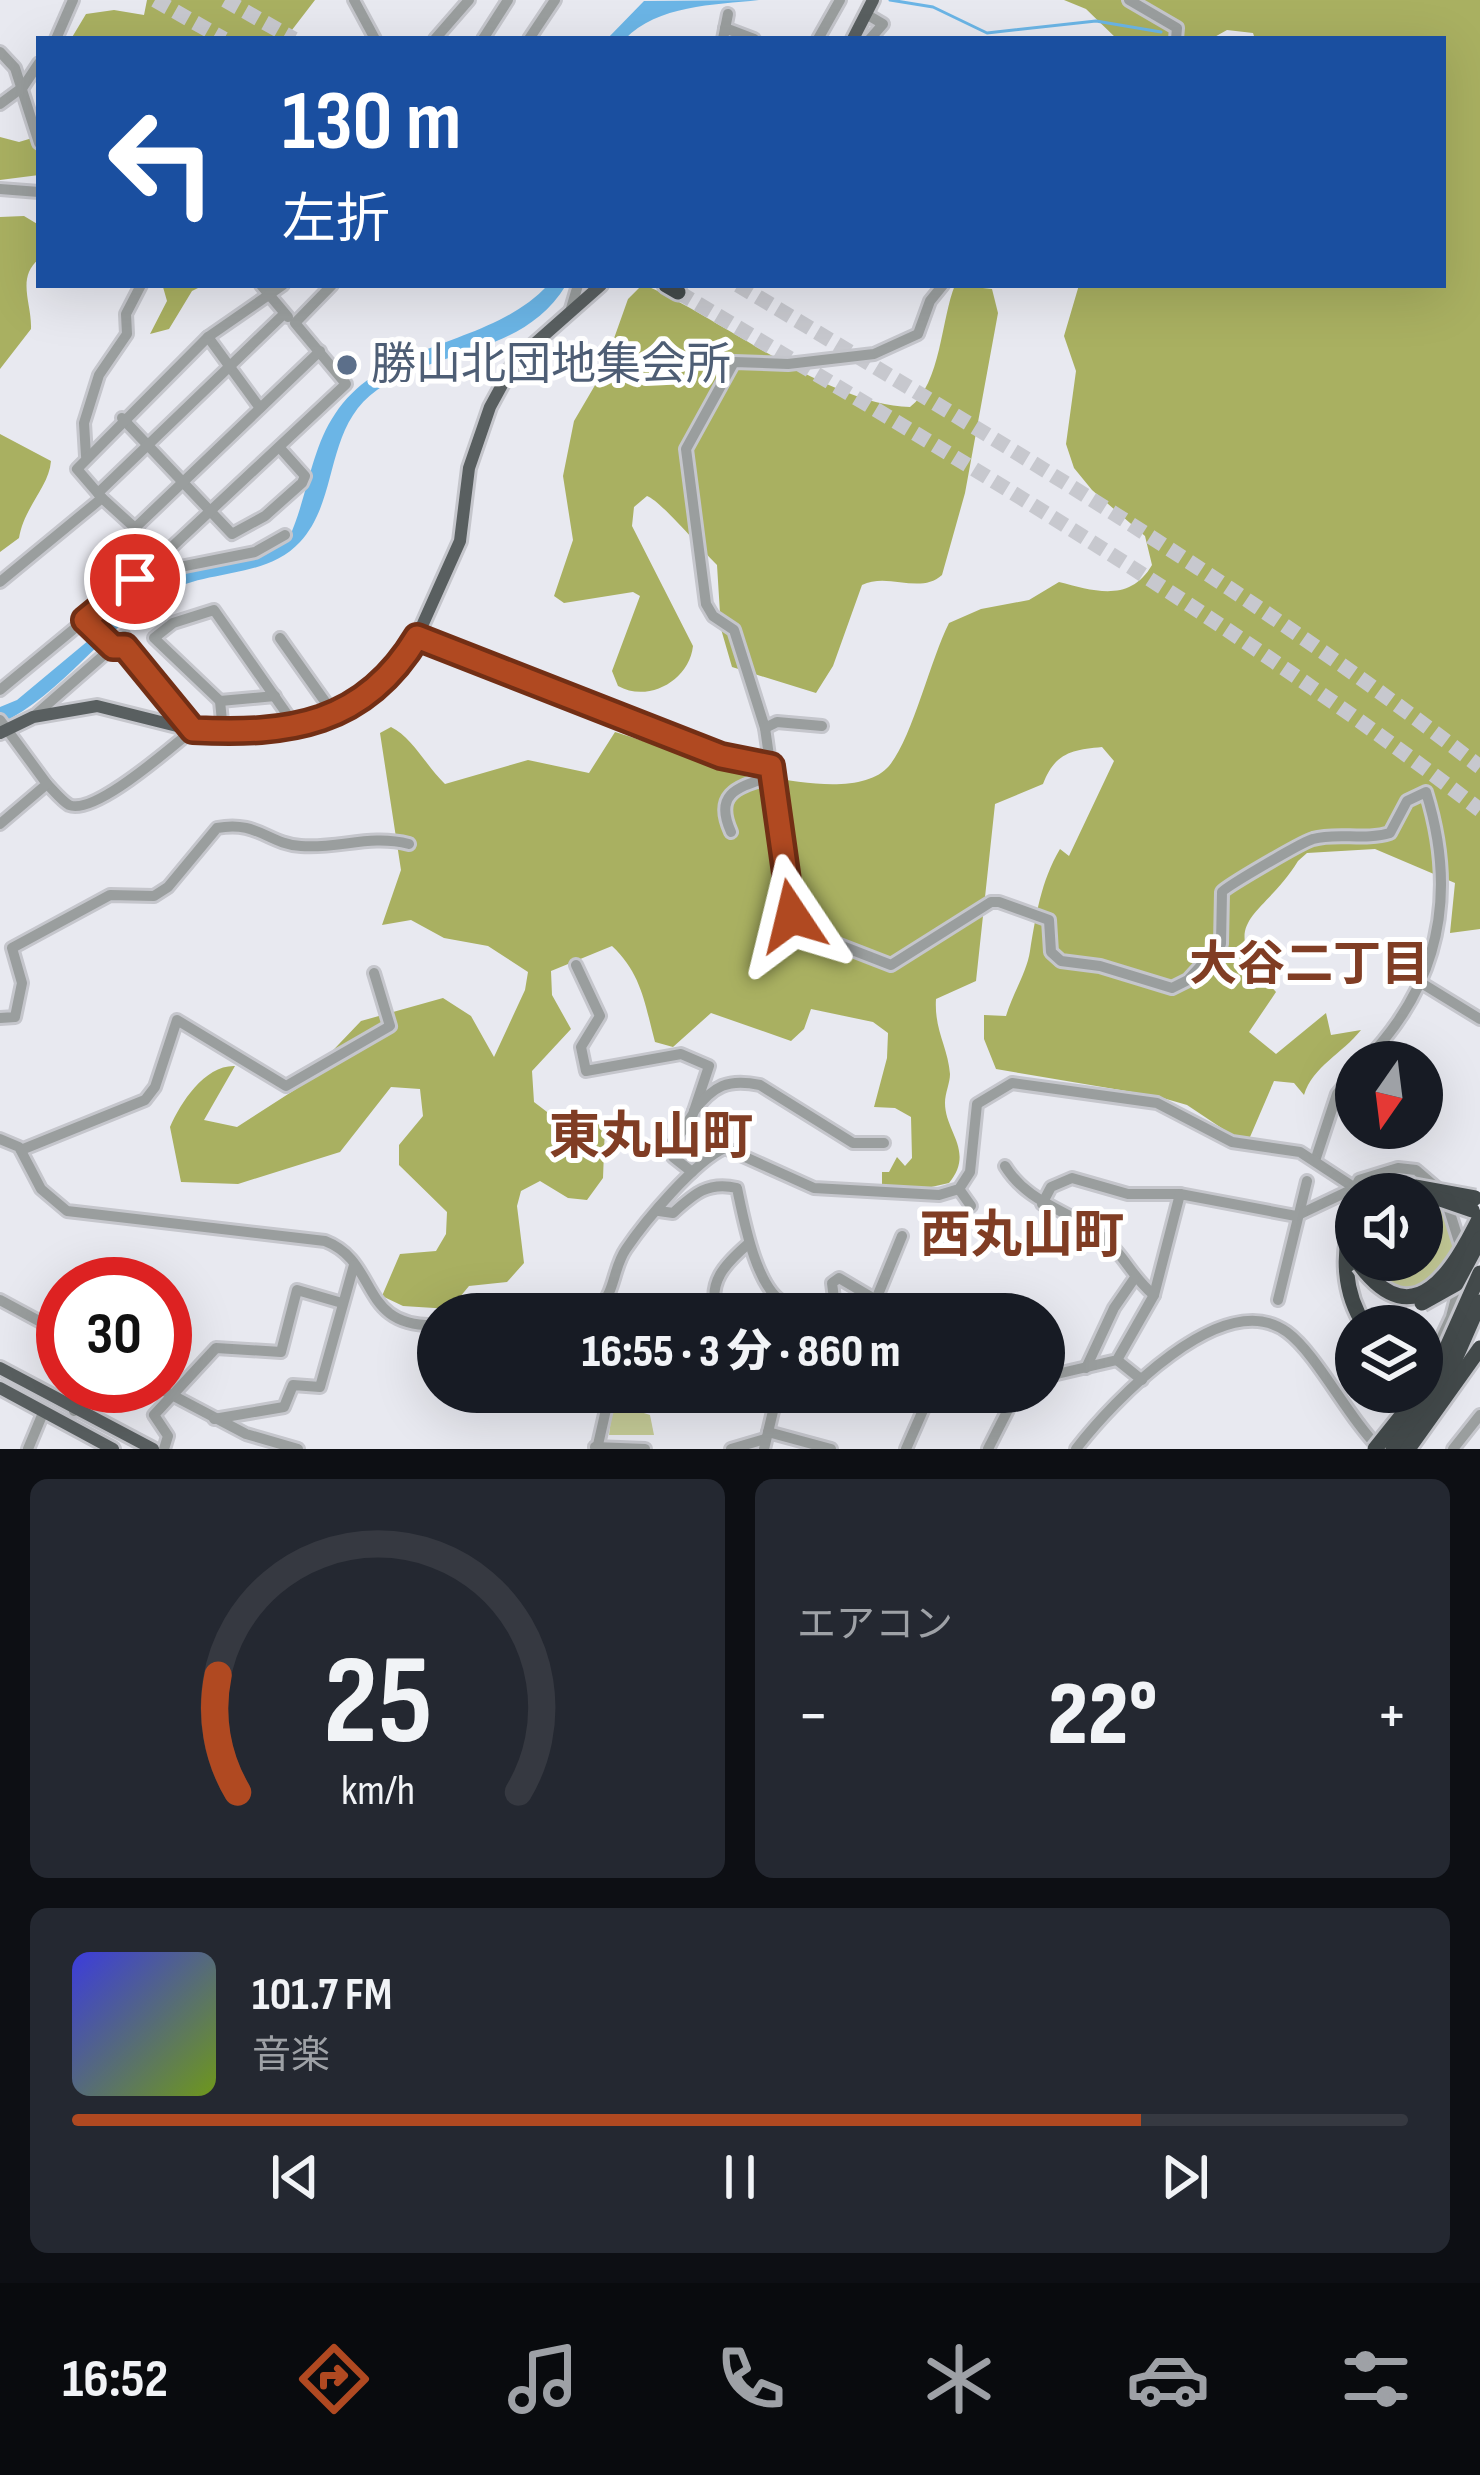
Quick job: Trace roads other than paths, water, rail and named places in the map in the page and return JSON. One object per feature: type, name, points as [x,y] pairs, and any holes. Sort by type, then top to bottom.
[{"type":"highway","points":[[1443,1196],[1477,1207]]},
{"type":"highway","points":[[1443,1200],[1477,1207]]},
{"type":"highway","points":[[1443,1280],[1451,1273],[1477,1207]]},
{"type":"highway","points":[[1366,1281],[1385,1298],[1418,1304],[1456,1284],[1480,1239]]},
{"type":"highway","points":[[1374,1448],[1435,1374],[1480,1273]]},
{"type":"highway","points":[[1378,1281],[1391,1293],[1430,1291],[1442,1281]]},
{"type":"highway","points":[[1393,1449],[1445,1382],[1480,1302]]},
{"type":"highway","points":[[1443,1353],[1459,1349],[1480,1327]]},
{"type":"highway","points":[[1443,1367],[1460,1365],[1480,1350]]},
{"type":"highway","points":[[1408,1449],[1480,1350]]},
{"type":"main road","points":[[855,36],[873,0]]},
{"type":"main road","points":[[1,727],[98,706],[193,730],[296,727],[336,716],[398,668],[417,637],[460,541],[469,468],[490,407],[515,361],[598,288]]},
{"type":"main road","points":[[0,1368],[36,1389]]},
{"type":"main road","points":[[0,1388],[36,1409]]},
{"type":"main road","points":[[43,1413],[104,1447]]},
{"type":"main road","points":[[78,1413],[153,1449]]},
{"type":"street","points":[[57,36],[73,0]]},
{"type":"street","points":[[354,0],[373,36]]},
{"type":"street","points":[[439,36],[470,0]]},
{"type":"street","points":[[485,36],[508,0]]},
{"type":"street","points":[[531,36],[555,0]]},
{"type":"street","points":[[820,36],[839,0]]},
{"type":"street","points":[[1129,0],[1177,28],[1176,36]]},
{"type":"street","points":[[724,33],[728,14]]},
{"type":"street","points":[[866,14],[884,24],[874,36]]},
{"type":"street","points":[[0,52],[23,87],[36,132]]},
{"type":"street","points":[[0,104],[23,87],[36,68]]},
{"type":"street","points":[[0,189],[36,191]]},
{"type":"street","points":[[86,456],[83,423],[99,375],[127,334],[126,314],[139,288]]},
{"type":"street","points":[[0,690],[89,624],[346,384],[263,288]]},
{"type":"street","points":[[280,288],[208,337],[76,469],[175,568],[255,552],[285,536]]},
{"type":"street","points":[[0,582],[100,495],[232,364],[328,288]]},
{"type":"street","points":[[570,312],[577,288]]},
{"type":"street","points":[[941,288],[930,301],[918,334],[874,355],[788,364],[734,362],[689,439],[686,465],[706,604],[713,616],[734,630],[765,728],[792,916],[806,932],[891,965],[991,902],[999,902],[1049,920],[1054,958],[1172,988],[1188,980],[1221,944],[1221,901],[1228,884],[1274,863],[1312,838],[1390,833],[1408,801],[1426,793],[1438,831],[1437,942],[1424,984],[1411,995],[1386,1041]]},
{"type":"street","points":[[208,337],[260,408]]},
{"type":"street","points":[[135,528],[320,351]]},
{"type":"street","points":[[122,418],[235,534],[302,483],[305,476],[280,448]]},
{"type":"street","points":[[135,658],[173,623],[214,610],[296,727]]},
{"type":"street","points":[[1,727],[47,784],[68,805],[78,806],[122,786],[193,730],[125,647],[111,646],[89,624]]},
{"type":"street","points":[[33,717],[124,636]]},
{"type":"street","points":[[417,637],[721,756],[771,771]]},
{"type":"street","points":[[154,638],[220,701],[224,731]]},
{"type":"street","points":[[280,638],[336,716]]},
{"type":"street","points":[[220,701],[274,696]]},
{"type":"street","points":[[765,728],[777,722],[821,726]]},
{"type":"street","points":[[730,832],[722,813],[725,802],[739,787],[771,771]]},
{"type":"street","points":[[0,824],[47,784]]},
{"type":"street","points":[[0,1018],[15,1017],[22,983],[12,948],[110,895],[154,896],[168,887],[217,828],[251,826],[297,846],[377,837],[409,844]]},
{"type":"street","points":[[576,965],[601,1016],[580,1047],[586,1071],[692,1055],[709,1066],[692,1114]]},
{"type":"street","points":[[21,1150],[145,1100],[155,1087],[177,1020],[286,1086],[390,1026],[374,973]]},
{"type":"street","points":[[1424,984],[1480,1019]]},
{"type":"street","points":[[692,1172],[673,1157],[671,1148],[708,1093],[726,1082],[760,1085],[854,1143],[884,1143]]},
{"type":"street","points":[[612,1293],[623,1253],[692,1172],[725,1148],[814,1188],[939,1195],[959,1189],[970,1172],[977,1104],[1012,1083],[1157,1103],[1232,1142],[1300,1152],[1335,1175]]},
{"type":"street","points":[[1315,1161],[1335,1100]]},
{"type":"street","points":[[0,1139],[21,1150],[41,1190],[67,1210],[325,1241],[355,1263],[385,1312],[417,1326]]},
{"type":"street","points":[[1005,1166],[1042,1204],[1111,1245],[1134,1279],[1154,1294]]},
{"type":"street","points":[[1376,1173],[1416,1169],[1420,1173]]},
{"type":"street","points":[[1042,1204],[1051,1187],[1072,1178],[1128,1194],[1180,1194],[1296,1216],[1335,1197]]},
{"type":"street","points":[[1279,1300],[1307,1181]]},
{"type":"street","points":[[659,1211],[673,1213],[698,1190],[720,1184],[737,1188],[748,1244],[775,1293]]},
{"type":"street","points":[[959,1189],[971,1206]]},
{"type":"street","points":[[1443,1193],[1462,1243],[1458,1297],[1443,1331]]},
{"type":"street","points":[[1065,1373],[1117,1360],[1154,1294],[1180,1194]]},
{"type":"street","points":[[879,1293],[902,1236]]},
{"type":"street","points":[[714,1293],[726,1263],[748,1244]]},
{"type":"street","points":[[214,1419],[284,1407],[293,1385],[320,1387],[355,1263]]},
{"type":"street","points":[[833,1293],[832,1283],[839,1278],[869,1293]]},
{"type":"street","points":[[1086,1368],[1114,1307],[1134,1279]]},
{"type":"street","points":[[192,1374],[216,1348],[281,1352],[297,1289],[342,1303]]},
{"type":"street","points":[[0,1300],[36,1319]]},
{"type":"street","points":[[1076,1449],[1142,1380],[1223,1322],[1270,1323],[1291,1334],[1374,1448],[1400,1413]]},
{"type":"street","points":[[1117,1360],[1142,1380]]},
{"type":"street","points":[[192,1407],[298,1449]]},
{"type":"street","points":[[28,1449],[43,1413]]},
{"type":"street","points":[[156,1413],[168,1436],[164,1449]]},
{"type":"street","points":[[605,1413],[596,1448],[645,1449]]},
{"type":"street","points":[[906,1449],[922,1413]]},
{"type":"street","points":[[988,1449],[1006,1413]]},
{"type":"street","points":[[1453,1449],[1480,1414]]},
{"type":"street","points":[[104,1447],[108,1428]]},
{"type":"street","points":[[731,1449],[766,1440],[831,1449]]},
{"type":"water","points":[[759,0],[670,13],[629,36],[610,36],[644,1]]},
{"type":"water","points":[[545,288],[564,288],[527,325],[401,376],[360,405],[340,443],[313,525],[286,554],[165,593],[122,624],[44,695],[0,724],[0,707],[17,700],[161,580],[289,538],[327,428],[356,390],[409,357],[524,306]]},
{"type":"waterway","points":[[890,0],[933,7],[987,33],[1096,21],[1161,32]]},
{"type":"tunnel","points":[[155,0],[219,36]]},
{"type":"tunnel","points":[[225,0],[289,36]]},
{"type":"tunnel","points":[[743,288],[1209,575],[1480,767]]},
{"type":"tunnel","points":[[678,292],[1187,603],[1480,810]]},
{"type":"place","name":"勝山北団地集会所","points":[[347,365]]},
{"type":"district","name":"大谷二丁目","points":[[1309,965]]},
{"type":"district","name":"東丸山町","points":[[651,1137]]},
{"type":"district","name":"西丸山町","points":[[1022,1236]]}]
